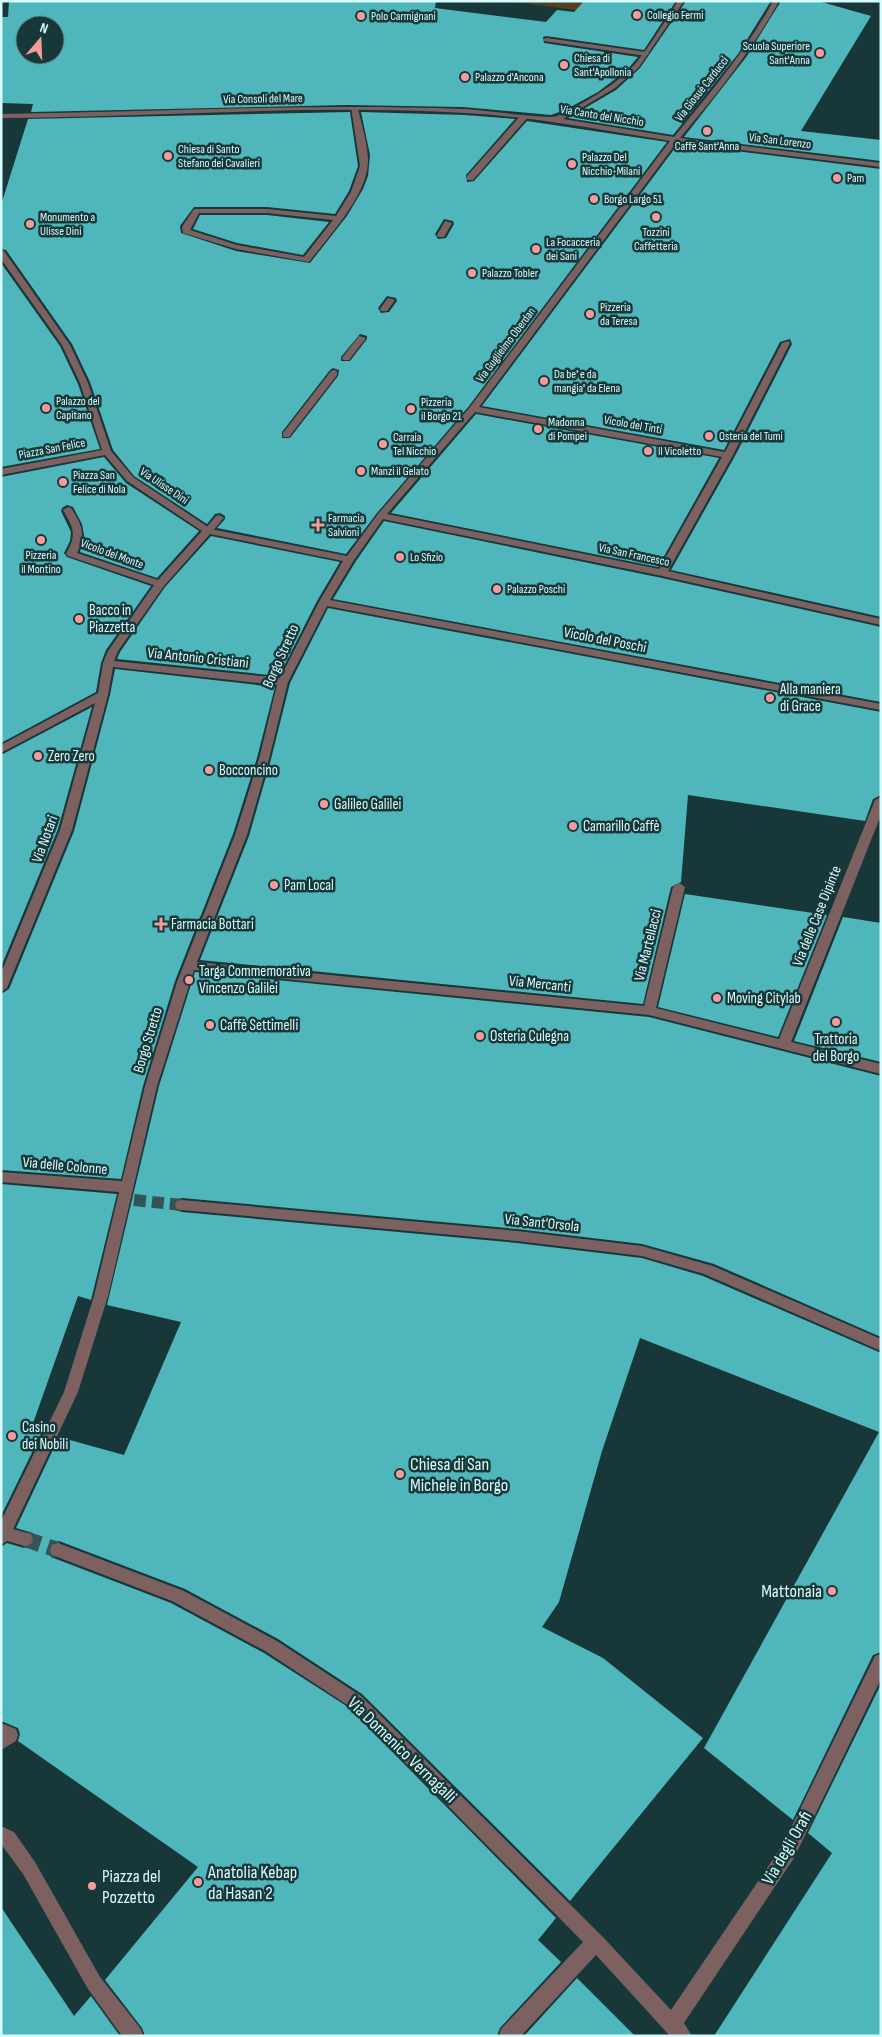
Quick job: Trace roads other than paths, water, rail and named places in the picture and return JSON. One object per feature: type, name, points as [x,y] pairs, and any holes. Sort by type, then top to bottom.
[{"type":"street","points":[[556,120],[613,87],[637,66],[681,1]]},
{"type":"street","name":"Via Giosuè Carducci","points":[[676,140],[756,37],[776,1]]},
{"type":"street","points":[[546,40],[646,54]]},
{"type":"street","points":[[336,218],[266,212],[197,212],[186,227],[186,231],[236,247],[306,260],[353,196],[365,164],[354,109]]},
{"type":"street","name":"Via Consoli del Mare","points":[[1,116],[110,115],[223,110],[354,109],[465,111],[524,117]]},
{"type":"street","points":[[470,178],[524,117]]},
{"type":"street","name":"Via Canto del Nicchio","points":[[524,117],[556,120],[676,140]]},
{"type":"street","name":"Via San Lorenzo","points":[[676,140],[881,165]]},
{"type":"street","name":"Via Guglielmo Oberdan","points":[[349,559],[381,516],[473,409],[676,140]]},
{"type":"street","points":[[441,235],[448,223]]},
{"type":"street","name":"Via Ulisse Dini","points":[[1,253],[66,345],[84,382],[107,452],[130,479],[208,531],[349,559]]},
{"type":"street","points":[[384,309],[391,300]]},
{"type":"street","points":[[346,358],[362,338]]},
{"type":"street","points":[[662,573],[728,454],[786,343]]},
{"type":"street","points":[[286,435],[334,373]]},
{"type":"street","name":"Vicolo del Tinti","points":[[473,409],[728,454]]},
{"type":"street","name":"Piazza San Felice","points":[[1,472],[107,452]]},
{"type":"street","name":"Vicolo del Monte","points":[[68,510],[79,531],[79,541],[71,554],[160,584]]},
{"type":"street","name":"Via San Francesco","points":[[381,516],[662,573],[881,622]]},
{"type":"street","name":"Via Notari","points":[[1,988],[66,830],[102,695],[108,663],[113,651],[160,584],[219,518]]},
{"type":"street","name":"Borgo Stretto","points":[[3,1536],[72,1392],[101,1296],[128,1195],[151,1086],[183,982],[241,835],[264,760],[284,682],[324,602],[349,559]]},
{"type":"street","name":"Vicolo del Poschi","points":[[324,602],[881,707]]},
{"type":"street","name":"Via Antonio Cristiani","points":[[108,663],[284,682]]},
{"type":"street","points":[[1,750],[102,695]]},
{"type":"street","name":"Via delle Case Dipinte","points":[[783,1045],[881,800]]},
{"type":"street","name":"Via Martellacci","points":[[649,1011],[679,887]]},
{"type":"street","name":"Via Mercanti","points":[[190,966],[649,1011],[881,1069]]},
{"type":"street","name":"Via delle Colonne","points":[[1,1177],[128,1195]]},
{"type":"street","name":"Via Sant'Orsola","points":[[182,1205],[508,1235],[642,1250],[708,1270],[881,1345]]},
{"type":"street","points":[[3,1536],[25,1539]]},
{"type":"street","name":"Via Domenico Vernagalli","points":[[58,1550],[178,1596],[271,1646],[355,1701],[596,1942],[678,2030]]},
{"type":"street","name":"Via degli Orafi","points":[[678,2030],[788,1852],[881,1661]]},
{"type":"street","points":[[1,1731],[10,1735],[1,1742]]},
{"type":"street","points":[[1,1834],[8,1838],[29,1868],[94,1983],[134,2036]]},
{"type":"street","points":[[508,2036],[596,1942]]},
{"type":"tunnel","points":[[134,1200],[182,1205]]},
{"type":"tunnel","points":[[25,1539],[58,1550]]},
{"type":"place","name":"Collegio Fermi","points":[[637,15]]},
{"type":"place","name":"Polo Carmignani","points":[[361,16]]},
{"type":"place","name":"Scuola Superiore Sant'Anna","points":[[820,53]]},
{"type":"place","name":"Chiesa di Sant'Apollonia","points":[[564,65]]},
{"type":"place","name":"Palazzo d'Ancona","points":[[465,77]]},
{"type":"place","name":"Caffè Sant'Anna","points":[[707,131]]},
{"type":"place","name":"Chiesa di Santo Stefano dei Cavalieri","points":[[168,156]]},
{"type":"place","name":"Palazzo Del Nicchio-Milani","points":[[572,164]]},
{"type":"place","name":"Pam","points":[[837,178]]},
{"type":"place","name":"Borgo Largo 51","points":[[594,199]]},
{"type":"place","name":"Tozzini Caffetteria","points":[[656,217]]},
{"type":"place","name":"Monumento a Ulisse Dini","points":[[30,224]]},
{"type":"place","name":"La Focacceria dei Sani","points":[[536,249]]},
{"type":"place","name":"Palazzo Tobler","points":[[472,273]]},
{"type":"place","name":"Pizzeria da Teresa","points":[[590,314]]},
{"type":"place","name":"Da be' e da mangia' da Elena","points":[[544,381]]},
{"type":"place","name":"Palazzo del Capitano","points":[[46,408]]},
{"type":"place","name":"Pizzeria il Borgo 21","points":[[411,409]]},
{"type":"place","name":"Madonna di Pompei","points":[[538,429]]},
{"type":"place","name":"Osteria del Tumi","points":[[709,436]]},
{"type":"place","name":"Carraia Tel Nicchio","points":[[383,444]]},
{"type":"place","name":"Il Vicoletto","points":[[648,451]]},
{"type":"place","name":"Manzi il Gelato","points":[[361,471]]},
{"type":"place","name":"Piazza San Felice di Nola","points":[[63,482]]},
{"type":"place","name":"Farmacia Salvioni","points":[[318,525]]},
{"type":"place","name":"Pizzeria il Montino","points":[[41,540]]},
{"type":"place","name":"Lo Sfizio","points":[[400,557]]},
{"type":"place","name":"Palazzo Poschi","points":[[497,589]]},
{"type":"place","name":"Bacco in Piazzetta","points":[[79,619]]},
{"type":"place","name":"Alla maniera di Grace","points":[[770,698]]},
{"type":"place","name":"Zero Zero","points":[[38,756]]},
{"type":"place","name":"Bocconcino","points":[[209,770]]},
{"type":"place","name":"Galileo Galilei","points":[[324,804]]},
{"type":"place","name":"Camarillo Caffè","points":[[573,826]]},
{"type":"place","name":"Pam Local","points":[[274,885]]},
{"type":"place","name":"Farmacia Bottari","points":[[161,924]]},
{"type":"place","name":"Targa Commemorativa Vincenzo Galilei","points":[[189,980]]},
{"type":"place","name":"Moving Citylab","points":[[717,998]]},
{"type":"place","name":"Trattoria del Borgo","points":[[836,1022]]},
{"type":"place","name":"Caffè Settimelli","points":[[210,1025]]},
{"type":"place","name":"Osteria Culegna","points":[[480,1036]]},
{"type":"place","name":"Casino dei Nobili","points":[[12,1436]]},
{"type":"place","name":"Chiesa di San Michele in Borgo","points":[[400,1474]]},
{"type":"place","name":"Mattonaia","points":[[832,1591]]},
{"type":"place","name":"Anatolia Kebap da Hasan 2","points":[[198,1882]]},
{"type":"place","name":"Piazza del Pozzetto","points":[[92,1886]]}]
